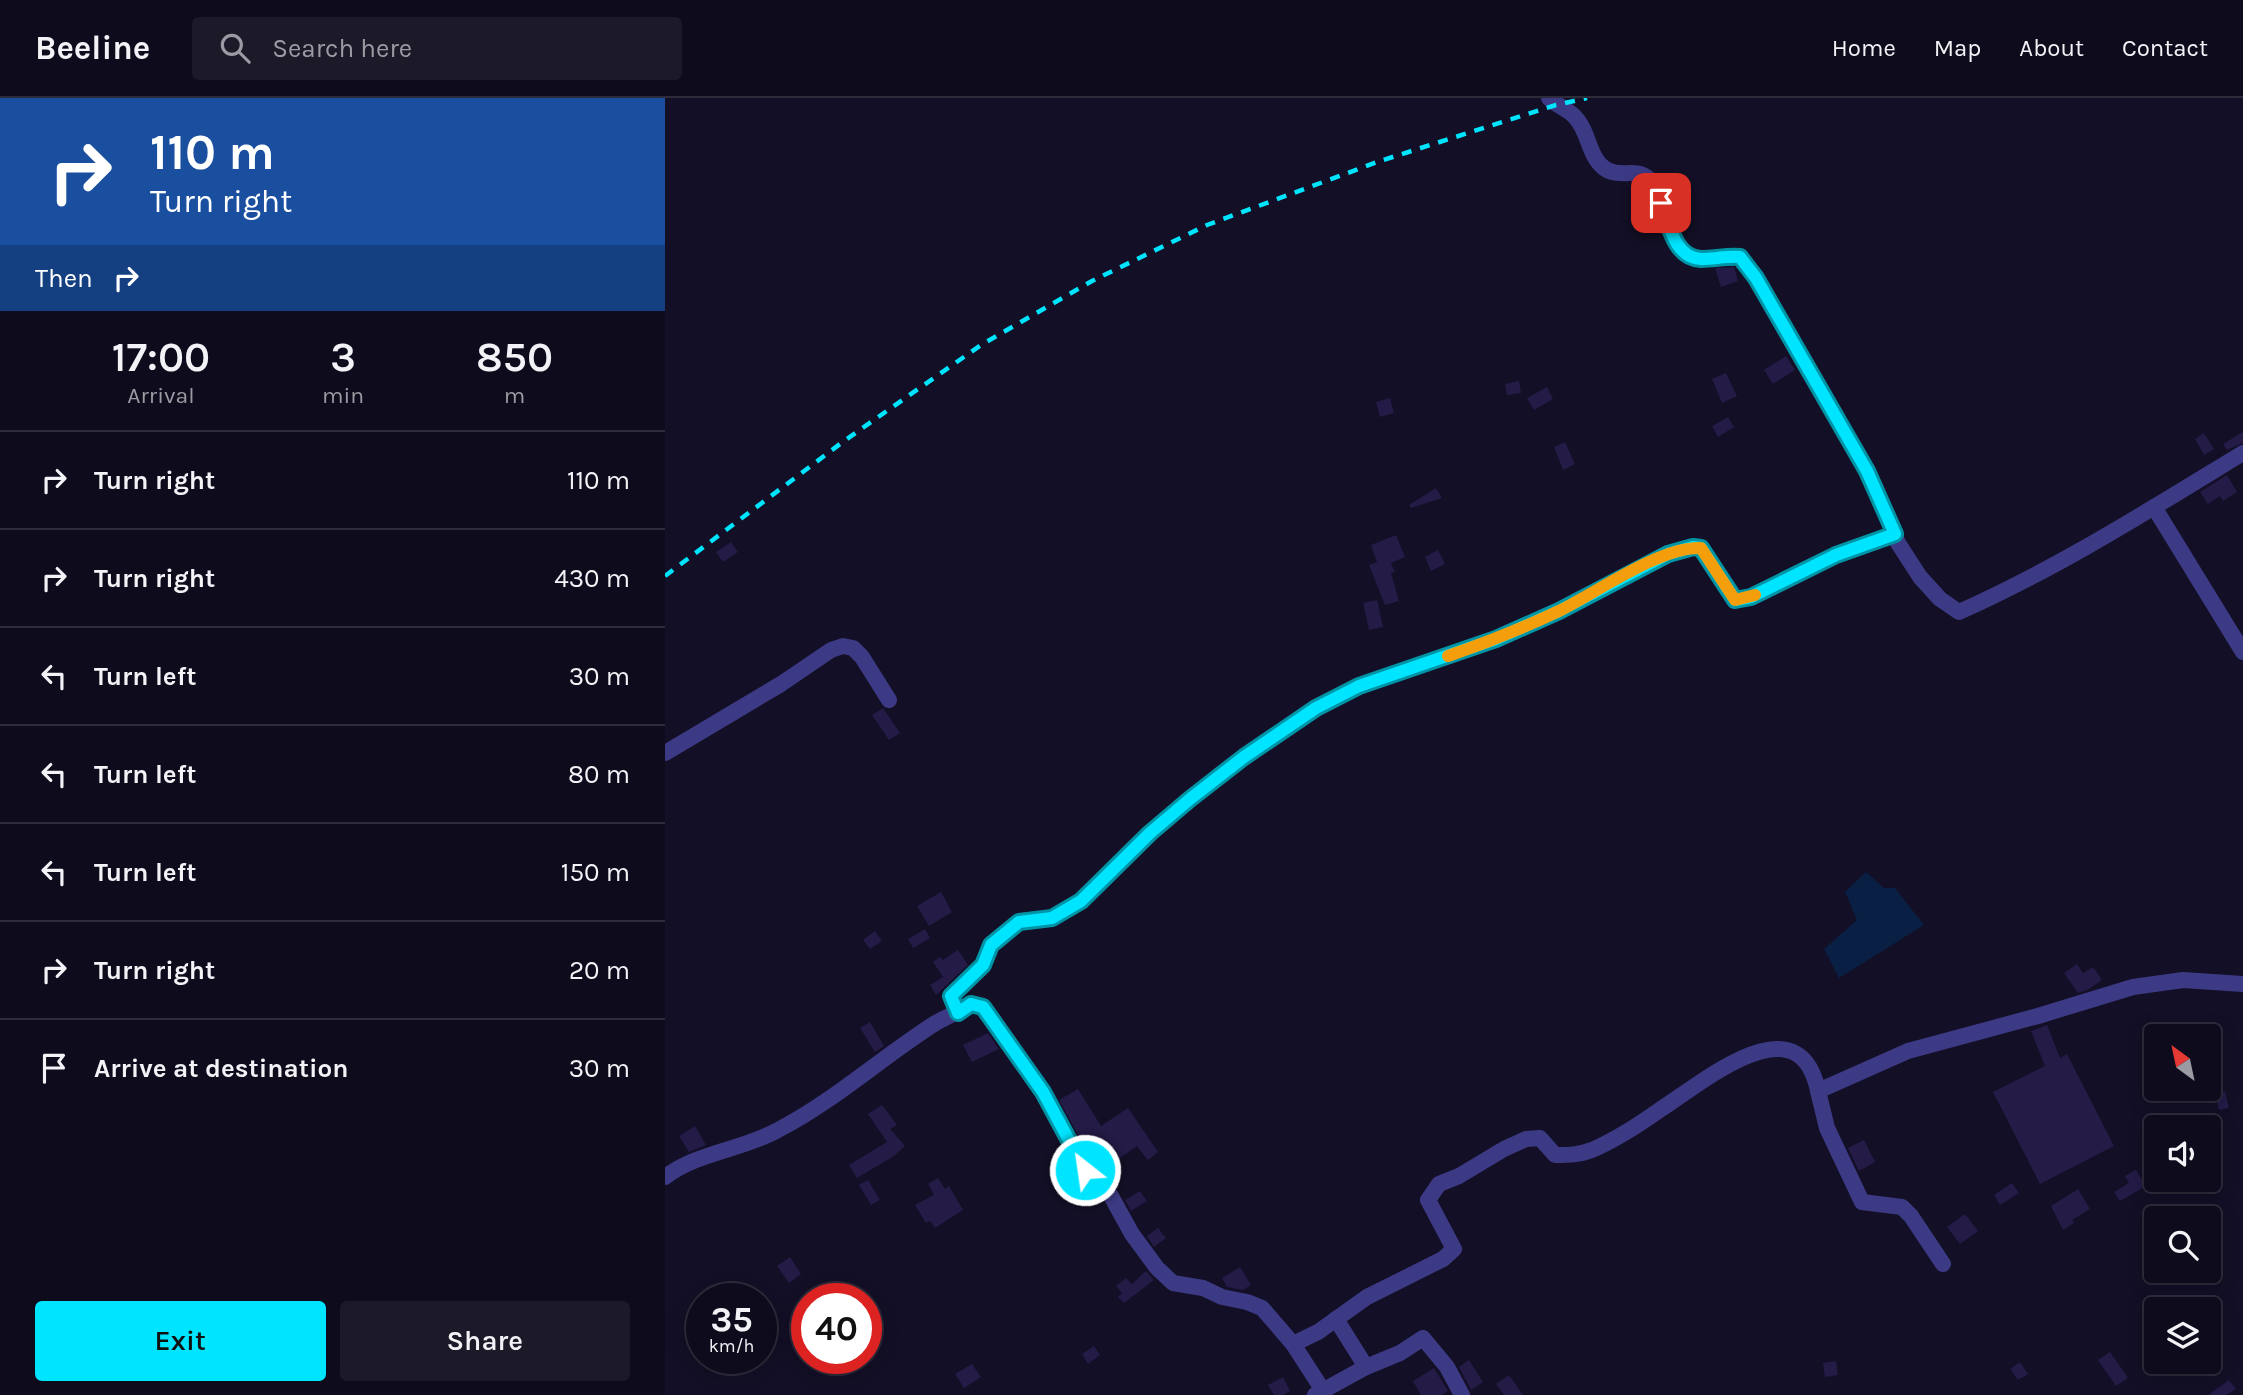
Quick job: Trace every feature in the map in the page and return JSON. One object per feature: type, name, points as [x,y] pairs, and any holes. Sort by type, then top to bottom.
[{"type":"street","points":[[1549,98],[1575,117],[1601,166],[1611,172],[1640,172],[1652,181],[1678,246],[1689,257],[1740,257],[1756,278],[1867,471],[1895,534],[1920,577],[1940,599],[1959,612],[1997,595],[2154,507],[2243,453]]},
{"type":"street","points":[[2154,507],[2243,652]]},
{"type":"street","points":[[958,1013],[951,996],[983,965],[991,945],[1019,922],[1052,918],[1081,901],[1150,833],[1244,757],[1316,708],[1359,686],[1496,639],[1559,611],[1668,554],[1693,547],[1701,548],[1735,600],[1751,597],[1836,555],[1895,534]]},
{"type":"street","points":[[668,745],[781,684],[831,650],[843,646],[853,648],[862,657],[889,700]]},
{"type":"street","points":[[1818,1091],[1908,1051],[2133,987],[2183,980],[2243,984]]},
{"type":"street","points":[[665,1177],[680,1166],[747,1144],[779,1130],[861,1077],[935,1023],[971,1004],[983,1007],[1043,1092],[1085,1170],[1111,1196],[1132,1234],[1157,1268],[1173,1283],[1203,1288],[1222,1297],[1262,1308],[1293,1344],[1320,1394],[1366,1367],[1400,1353],[1423,1338],[1447,1367],[1462,1395]]},
{"type":"street","points":[[1293,1344],[1318,1332],[1367,1297],[1443,1259],[1454,1249],[1428,1199],[1439,1184],[1527,1139],[1540,1138],[1555,1154],[1572,1156],[1593,1149],[1661,1110],[1734,1061],[1765,1049],[1789,1050],[1802,1057],[1815,1076],[1827,1128],[1862,1202],[1902,1207],[1943,1264]]},
{"type":"street","points":[[1336,1319],[1366,1367]]},
{"type":"water","points":[[1866,872],[1884,888],[1895,888],[1924,925],[1839,978],[1824,949],[1857,920],[1845,892]]},
{"type":"building","points":[[1734,267],[1738,281],[1721,287],[1715,268]]},
{"type":"building","points":[[1786,356],[1795,370],[1773,384],[1764,370]]},
{"type":"building","points":[[1726,373],[1737,396],[1722,403],[1712,379]]},
{"type":"building","points":[[1519,381],[1521,393],[1507,395],[1505,384]]},
{"type":"building","points":[[1547,387],[1553,399],[1534,410],[1527,398]]},
{"type":"building","points":[[1390,398],[1394,413],[1380,417],[1376,402]]},
{"type":"building","points":[[1728,417],[1734,427],[1718,437],[1712,426]]},
{"type":"building","points":[[2243,432],[2243,443],[2227,450],[2223,444]]},
{"type":"building","points":[[2204,433],[2214,449],[2204,455],[2195,439]]},
{"type":"building","points":[[1565,442],[1575,464],[1563,470],[1554,447]]},
{"type":"building","points":[[2227,475],[2237,492],[2223,501],[2220,496],[2208,504],[2200,492]]},
{"type":"building","points":[[1436,488],[1442,498],[1411,508],[1409,505]]},
{"type":"building","points":[[1396,535],[1405,557],[1391,563],[1399,601],[1385,605],[1369,565],[1377,562],[1371,545]]},
{"type":"building","points":[[731,542],[738,552],[723,562],[716,552]]},
{"type":"building","points":[[1438,550],[1445,564],[1431,571],[1425,557]]},
{"type":"building","points":[[1377,600],[1383,627],[1369,630],[1363,603]]},
{"type":"building","points":[[883,708],[900,733],[889,740],[872,715]]},
{"type":"building","points":[[941,892],[952,912],[929,926],[917,906]]},
{"type":"building","points":[[925,929],[930,938],[913,948],[908,939]]},
{"type":"building","points":[[875,931],[882,941],[870,949],[863,940]]},
{"type":"building","points":[[958,950],[968,965],[936,995],[930,985],[943,977],[933,962],[940,957],[943,960]]},
{"type":"building","points":[[2077,964],[2083,973],[2093,967],[2102,980],[2078,993],[2064,973]]},
{"type":"building","points":[[870,1022],[884,1046],[875,1052],[860,1028]]},
{"type":"building","points":[[2047,1025],[2060,1058],[2067,1054],[2114,1146],[2040,1184],[1993,1092],[2045,1066],[2031,1031]]},
{"type":"building","points":[[988,1033],[999,1049],[972,1062],[963,1045]]},
{"type":"building","points":[[1078,1089],[1101,1126],[1128,1108],[1158,1152],[1148,1160],[1137,1146],[1106,1168],[1100,1160],[1094,1164],[1059,1100]]},
{"type":"building","points":[[2225,1091],[2229,1108],[2219,1110],[2217,1101],[2221,1101],[2221,1092]]},
{"type":"building","points":[[882,1105],[897,1125],[890,1129],[905,1146],[894,1156],[857,1178],[849,1165],[887,1142],[868,1114]]},
{"type":"building","points":[[695,1126],[706,1145],[689,1152],[679,1136]]},
{"type":"building","points":[[1864,1140],[1875,1162],[1859,1171],[1848,1148]]},
{"type":"building","points":[[2136,1170],[2144,1187],[2120,1201],[2114,1192],[2129,1183],[2125,1176]]},
{"type":"building","points":[[938,1178],[945,1189],[949,1186],[963,1210],[935,1228],[930,1221],[926,1223],[915,1205],[934,1195],[928,1184]]},
{"type":"building","points":[[868,1180],[880,1200],[871,1205],[859,1185]]},
{"type":"building","points":[[2012,1183],[2019,1193],[2000,1205],[1994,1195]]},
{"type":"building","points":[[2078,1189],[2090,1209],[2072,1220],[2074,1223],[2063,1230],[2051,1206]]},
{"type":"building","points":[[1140,1191],[1147,1201],[1131,1211],[1125,1200]]},
{"type":"building","points":[[1965,1214],[1978,1231],[1960,1244],[1947,1227]]},
{"type":"building","points":[[1158,1228],[1166,1238],[1154,1247],[1147,1236]]},
{"type":"building","points":[[790,1257],[801,1274],[789,1283],[777,1266]]},
{"type":"building","points":[[1240,1267],[1251,1285],[1243,1290],[1227,1287],[1222,1278]]},
{"type":"building","points":[[1146,1271],[1154,1280],[1124,1303],[1118,1297],[1122,1293],[1116,1286],[1126,1278],[1132,1284]]},
{"type":"building","points":[[1094,1346],[1100,1355],[1088,1364],[1082,1354]]},
{"type":"building","points":[[2110,1352],[2128,1378],[2116,1386],[2098,1360]]},
{"type":"building","points":[[1469,1360],[1483,1382],[1471,1390],[1459,1367]]},
{"type":"building","points":[[1836,1361],[1838,1375],[1825,1377],[1823,1363]]},
{"type":"building","points":[[2020,1362],[2028,1374],[2018,1380],[2010,1369]]},
{"type":"building","points":[[972,1364],[981,1377],[964,1388],[955,1374]]},
{"type":"building","points":[[1434,1368],[1448,1391],[1442,1395],[1421,1395],[1413,1381]]},
{"type":"building","points":[[1509,1375],[1523,1395],[1504,1395],[1496,1384]]},
{"type":"building","points":[[1283,1377],[1290,1391],[1283,1395],[1274,1395],[1268,1385]]},
{"type":"building","points":[[2229,1380],[2236,1389],[2226,1395],[2208,1395]]},
{"type":"railway","points":[[665,576],[844,441],[981,345],[1092,281],[1207,225],[1380,161],[1556,105],[1587,98]]},
{"type":"slow traffic","points":[[1448,656],[1496,639],[1559,611],[1628,573],[1668,554],[1693,547],[1701,548],[1713,563],[1735,600],[1755,595]]},
{"type":"route","points":[[1085,1170],[1043,1092],[983,1007],[971,1004],[958,1013],[951,996],[977,973],[991,945],[1019,922],[1052,918],[1081,901],[1150,833],[1244,757],[1316,708],[1359,686],[1496,639],[1559,611],[1668,554],[1693,547],[1701,548],[1735,600],[1751,597],[1836,555],[1895,534],[1867,471],[1756,278],[1740,257],[1689,257],[1678,246],[1661,203]]}]
